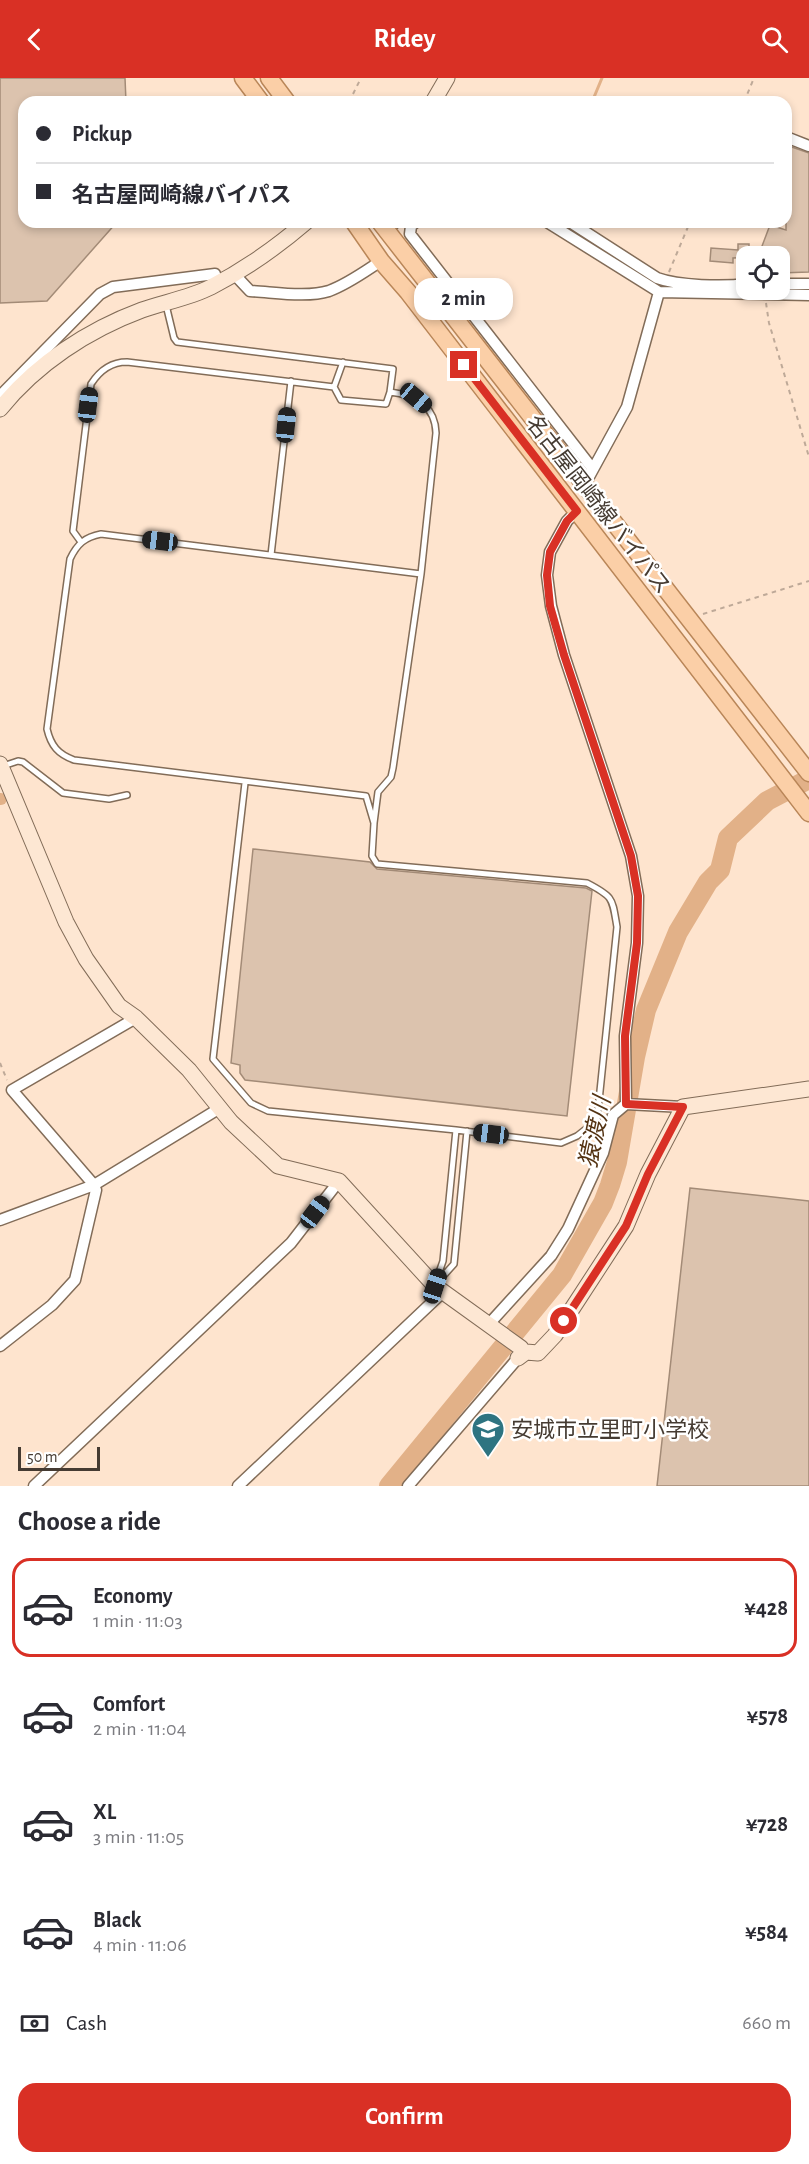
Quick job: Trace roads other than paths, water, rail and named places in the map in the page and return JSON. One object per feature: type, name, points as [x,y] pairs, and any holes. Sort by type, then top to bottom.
[{"type":"main road","points":[[243,78],[256,96]]},
{"type":"main road","points":[[269,78],[282,96]]},
{"type":"main road","name":"名古屋岡崎線バイパス","points":[[358,228],[381,261],[808,811]]},
{"type":"main road","name":"名古屋岡崎線バイパス","points":[[385,228],[809,773]]},
{"type":"street","points":[[437,96],[447,78]]},
{"type":"street","points":[[792,139],[809,146]]},
{"type":"street","points":[[0,409],[40,368],[71,345],[107,325],[143,310],[209,288],[234,274],[298,228]]},
{"type":"street","points":[[411,228],[410,234],[592,468]]},
{"type":"street","points":[[557,228],[659,292],[809,294]]},
{"type":"street","points":[[579,228],[665,281],[689,284],[736,284]]},
{"type":"street","points":[[234,274],[250,291],[302,294],[327,292],[381,261]]},
{"type":"street","points":[[0,396],[100,294],[113,287],[215,274]]},
{"type":"street","points":[[790,284],[809,284]]},
{"type":"street","points":[[585,484],[627,407],[659,292]]},
{"type":"street","points":[[577,511],[567,521],[550,552],[547,575],[550,606],[631,856],[638,896],[637,943],[625,1036],[626,1104]]},
{"type":"street","points":[[1,765],[5,790],[66,922],[86,959],[119,1006],[136,1018],[189,1070],[219,1108],[252,1143],[278,1166],[339,1181],[439,1289],[489,1324],[522,1353],[538,1353],[555,1335],[603,1262],[626,1226],[648,1174],[683,1107]]},
{"type":"street","points":[[0,1347],[52,1305],[75,1280],[96,1190],[12,1090],[136,1018]]},
{"type":"street","points":[[489,1324],[550,1256],[568,1229],[603,1153],[613,1116],[626,1104],[683,1107],[809,1089]]},
{"type":"street","points":[[0,1221],[94,1185],[219,1108]]},
{"type":"street","points":[[34,1486],[291,1243],[339,1181]]},
{"type":"street","points":[[238,1486],[439,1289]]},
{"type":"street","points":[[408,1486],[522,1353]]},
{"type":"lane","points":[[166,303],[174,338],[177,342],[393,369],[386,404],[341,400],[334,387],[343,363]]},
{"type":"lane","points":[[81,542],[72,531],[91,384],[98,374],[116,362],[334,387]]},
{"type":"lane","points":[[271,555],[291,381]]},
{"type":"lane","points":[[245,783],[213,1059],[251,1103],[268,1111],[561,1143],[577,1136],[597,1120],[617,927],[612,899],[603,891],[586,884],[376,864],[372,856],[378,792],[391,777],[393,768],[421,574],[435,424],[428,408],[416,398],[390,392]]},
{"type":"lane","points":[[374,823],[366,796],[245,783],[74,760],[62,755],[54,748],[47,729],[70,559],[81,542],[88,537],[101,534],[421,574]]},
{"type":"lane","points":[[1,765],[23,762],[63,792],[109,799],[127,795]]},
{"type":"lane","points":[[439,1289],[456,1130]]},
{"type":"lane","points":[[439,1289],[454,1264],[467,1131]]},
{"type":"waterway","points":[[594,96],[602,78]]},
{"type":"waterway","name":"猿渡川","points":[[389,1486],[562,1275],[603,1203],[610,1185],[617,1162],[635,1057],[646,1010],[678,932],[708,882],[720,870],[728,838],[767,801],[809,779]]},
{"type":"place","name":"安城市立里町小学校","points":[[488,1458]]}]
